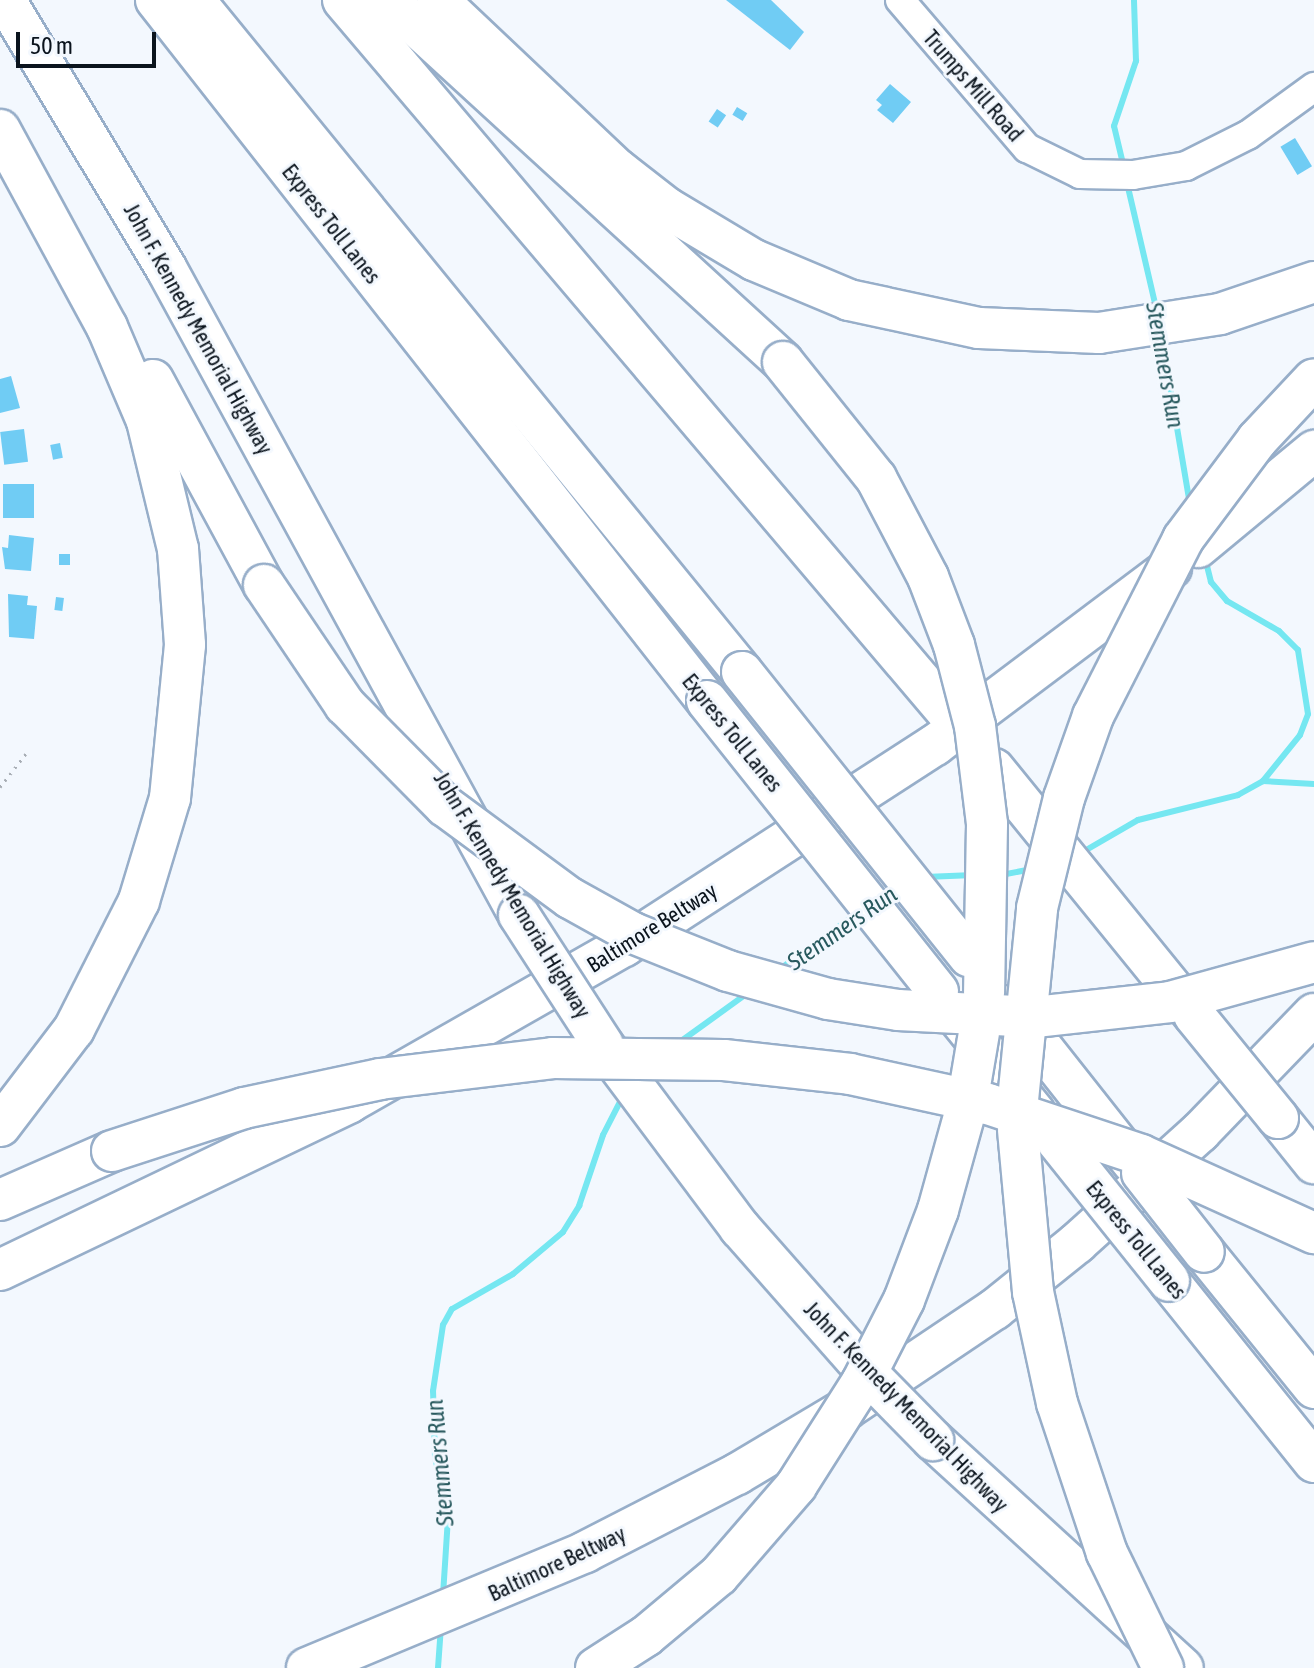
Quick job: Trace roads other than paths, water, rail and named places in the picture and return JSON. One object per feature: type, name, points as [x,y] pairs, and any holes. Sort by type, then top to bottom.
[{"type":"highway","name":"John F. Kennedy Memorial Highway","points":[[5,0],[173,280],[519,915],[623,1074],[740,1228],[933,1440],[1174,1665]]},
{"type":"highway","name":"Express Toll Lanes","points":[[156,0],[707,701],[1314,1462]]},
{"type":"highway","name":"Express Toll Lanes","points":[[194,0],[742,672],[1314,1388]]},
{"type":"highway","points":[[343,0],[873,621],[1314,1163]]},
{"type":"highway","points":[[388,0],[783,362],[855,449],[892,506],[928,577],[966,683],[982,767],[989,871],[979,1033],[958,1142],[933,1225],[904,1300],[862,1382],[796,1486],[744,1549],[684,1605],[596,1668]]},
{"type":"highway","points":[[438,0],[640,188],[754,260],[849,300],[913,317],[979,328],[1099,333],[1220,314],[1314,282]]},
{"type":"highway","points":[[0,99],[264,585],[345,705],[445,806],[570,898],[644,938],[728,971],[828,999],[898,1010],[1035,1017],[1170,1002],[1314,962]]},
{"type":"highway","points":[[0,130],[107,327],[147,421],[178,549],[185,645],[176,762],[139,901],[81,1019],[0,1126]]},
{"type":"highway","points":[[1174,1665],[1107,1553],[1072,1452],[1042,1339],[1026,1242],[1019,1142],[1026,983],[1037,908],[1064,798],[1119,659],[1207,503],[1314,379]]},
{"type":"highway","name":"Baltimore Beltway","points":[[0,1270],[350,1102],[624,946],[935,745],[1188,555],[1314,451]]},
{"type":"highway","name":"Baltimore Beltway","points":[[307,1668],[585,1552],[737,1474],[858,1401],[995,1309],[1077,1243],[1200,1132],[1314,1014]]},
{"type":"highway","points":[[0,1200],[112,1151],[244,1108],[393,1077],[553,1058],[724,1060],[850,1074],[1002,1107],[1168,1165],[1314,1233]]},
{"type":"street","name":"Trumps Mill Road","points":[[900,0],[1027,148],[1063,169],[1122,176],[1173,170],[1248,135],[1314,87]]},
{"type":"waterway","name":"Stemmers Run","points":[[1124,168],[1114,126],[1136,61],[1134,0]]},
{"type":"waterway","name":"Stemmers Run","points":[[1127,183],[1157,312]]},
{"type":"waterway","name":"Stemmers Run","points":[[1162,339],[1190,505]]},
{"type":"waterway","name":"Stemmers Run","points":[[1081,853],[1138,820],[1238,795],[1263,781],[1300,735],[1308,714],[1298,650],[1279,631],[1227,601],[1211,582],[1205,558]]},
{"type":"waterway","points":[[1263,781],[1314,784]]},
{"type":"waterway","name":"Stemmers Run","points":[[1001,875],[1033,869]]},
{"type":"waterway","name":"Stemmers Run","points":[[925,877],[974,875]]},
{"type":"waterway","name":"Stemmers Run","points":[[780,969],[859,912]]},
{"type":"waterway","name":"Stemmers Run","points":[[677,1044],[749,992]]},
{"type":"waterway","name":"Stemmers Run","points":[[443,1595],[448,1518],[435,1457],[433,1391],[443,1325],[452,1309],[513,1274],[563,1232],[579,1206],[603,1135],[623,1096]]},
{"type":"waterway","name":"Stemmers Run","points":[[438,1668],[441,1626]]}]
